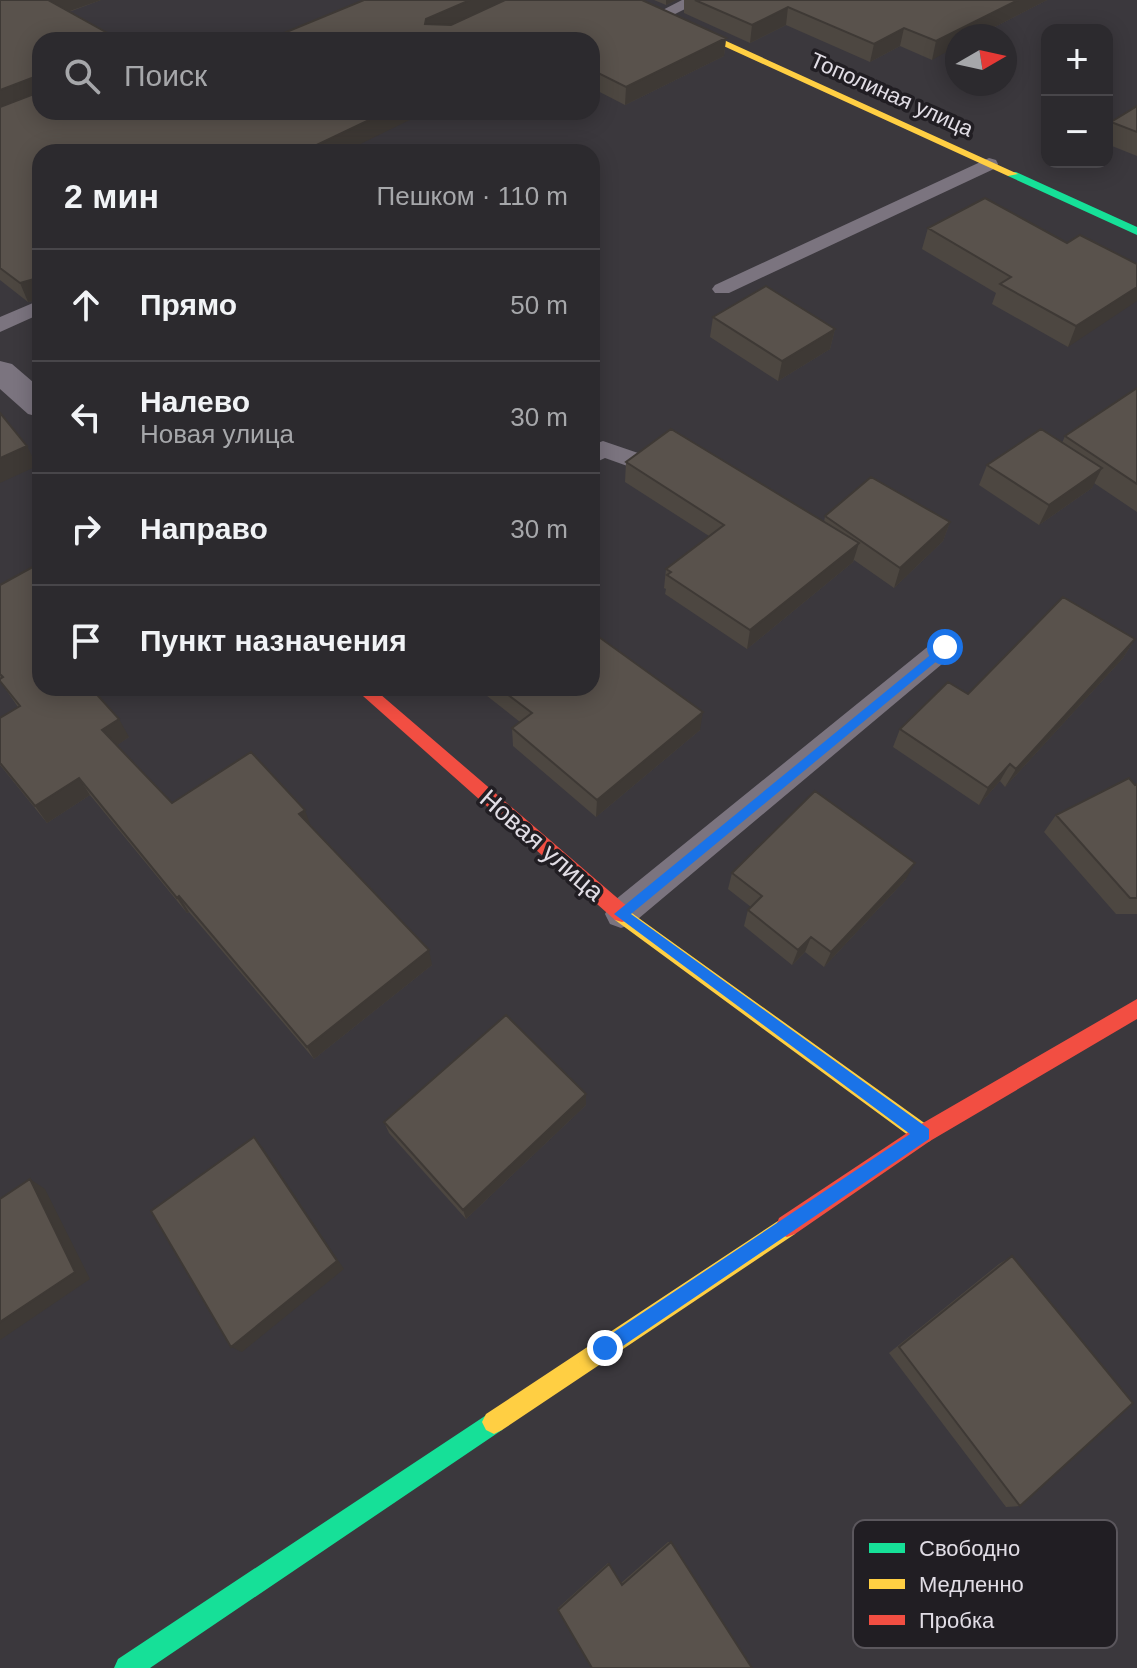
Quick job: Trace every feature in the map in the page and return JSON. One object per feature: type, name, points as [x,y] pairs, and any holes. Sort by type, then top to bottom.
[{"type":"street","name":"Тополиная улица","points":[[628,0],[1137,231]]},
{"type":"street","points":[[0,371],[32,399]]},
{"type":"street","name":"Новая улица","points":[[371,696],[621,914],[923,1134]]},
{"type":"street","points":[[127,1668],[923,1134],[1137,1008]]},
{"type":"lane","points":[[661,15],[695,0]]},
{"type":"lane","points":[[722,289],[989,164]]},
{"type":"lane","points":[[0,325],[32,310]]},
{"type":"lane","points":[[600,451],[603,449],[633,460]]},
{"type":"lane","points":[[621,914],[945,647]]},
{"type":"building","points":[[0,0],[48,0],[106,32],[32,32],[32,78],[0,90]]},
{"type":"building","points":[[364,0],[470,0],[426,19],[425,24],[451,25],[505,0],[642,0],[726,38],[626,87],[600,74],[600,32],[286,32]]},
{"type":"building","points":[[695,0],[1018,0],[970,24],[945,24],[945,36],[936,41],[904,28],[874,44],[788,7],[752,25]]},
{"type":"building","points":[[32,95],[32,120],[369,120],[319,144],[32,144],[32,280],[20,283],[0,268],[0,107]]},
{"type":"building","points":[[1137,106],[1137,132],[1113,121]]},
{"type":"building","points":[[985,198],[1067,243],[1080,235],[1137,264],[1137,287],[1076,326],[1000,284],[1011,277],[928,228]]},
{"type":"building","points":[[766,286],[835,329],[782,361],[713,317]]},
{"type":"building","points":[[1137,388],[1137,484],[1065,436]]},
{"type":"building","points":[[0,413],[27,446],[0,458]]},
{"type":"building","points":[[671,429],[859,543],[750,630],[667,575],[671,572],[666,569],[724,525],[626,462]]},
{"type":"building","points":[[1041,429],[1102,468],[1049,505],[987,465]]},
{"type":"building","points":[[871,477],[950,522],[900,568],[825,516]]},
{"type":"building","points":[[32,567],[32,696],[98,696],[119,719],[102,730],[172,803],[251,752],[305,810],[299,814],[429,950],[307,1047],[179,896],[177,898],[79,778],[35,806],[0,763],[0,718],[20,706],[0,681],[3,677],[0,674],[0,585]]},
{"type":"building","points":[[1063,597],[1135,639],[1016,769],[1010,764],[988,788],[900,729],[948,682],[968,694]]},
{"type":"building","points":[[600,638],[703,712],[597,800],[512,728],[532,713],[510,696],[600,696]]},
{"type":"building","points":[[1129,778],[1137,784],[1137,898],[1130,898],[1056,815]]},
{"type":"building","points":[[815,791],[915,863],[831,952],[811,937],[798,950],[748,910],[762,896],[732,873]]},
{"type":"building","points":[[506,1015],[586,1094],[463,1210],[384,1122]]},
{"type":"building","points":[[254,1137],[337,1261],[231,1347],[151,1211]]},
{"type":"building","points":[[30,1179],[75,1272],[0,1322],[0,1199]]},
{"type":"building","points":[[1012,1256],[1133,1403],[1020,1506],[899,1347]]},
{"type":"building","points":[[671,1542],[752,1668],[592,1668],[558,1610],[609,1564],[622,1585]]},
{"type":"traffic: fast","points":[[1012,174],[1137,231]]},
{"type":"traffic: fast","points":[[127,1668],[494,1422]]},
{"type":"traffic: slow","points":[[628,0],[1012,174]]},
{"type":"traffic: slow","points":[[622,914],[923,1134]]},
{"type":"traffic: slow","points":[[494,1422],[787,1226]]},
{"type":"traffic: jam","points":[[371,696],[622,914]]},
{"type":"traffic: jam","points":[[787,1226],[923,1134],[1137,1008]]},
{"type":"route","points":[[605,1348],[923,1134],[621,914],[945,647]]}]
